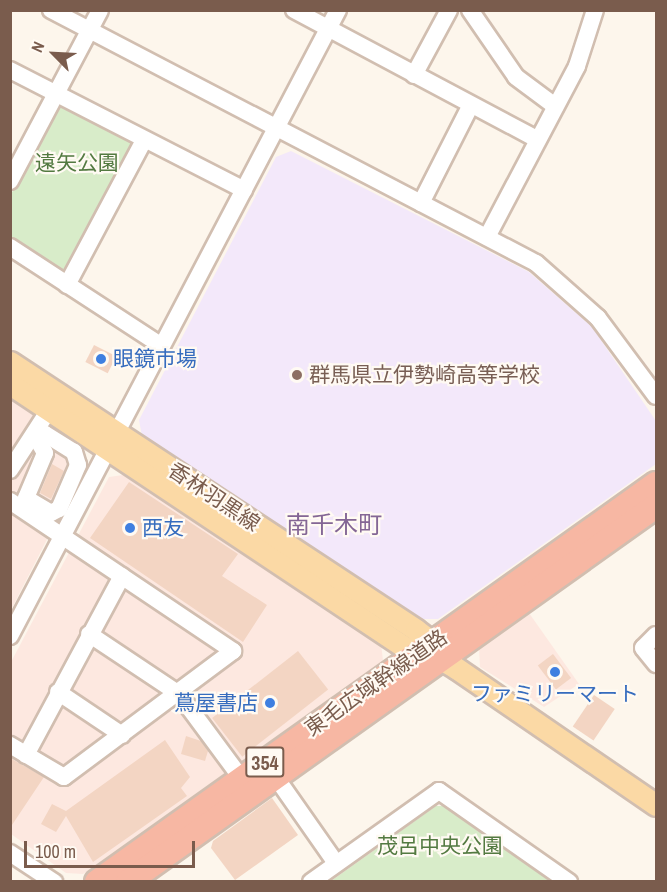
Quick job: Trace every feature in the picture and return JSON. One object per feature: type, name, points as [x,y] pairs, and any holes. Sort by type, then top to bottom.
[{"type":"highway","name":"東毛広域幹線道路","points":[[128,882],[275,776],[430,652],[657,484]]},
{"type":"highway","name":"東毛広域幹線道路","points":[[97,882],[242,779],[430,652],[657,506]]},
{"type":"main road","name":"香林羽黒線","points":[[10,362],[113,441],[657,805]]},
{"type":"main road","name":"香林羽黒線","points":[[10,384],[49,410],[113,441]]},
{"type":"street","points":[[51,10],[536,263],[573,293],[657,396]]},
{"type":"street","points":[[10,181],[100,10]]},
{"type":"street","points":[[294,10],[537,139]]},
{"type":"street","points":[[10,636],[338,10]]},
{"type":"street","points":[[414,75],[449,10]]},
{"type":"street","points":[[470,10],[516,77],[555,106]]},
{"type":"street","points":[[487,237],[577,66],[596,10]]},
{"type":"street","points":[[10,70],[244,190]]},
{"type":"street","points":[[421,203],[471,105]]},
{"type":"street","points":[[67,285],[144,140]]},
{"type":"street","points":[[10,247],[162,346]]},
{"type":"street","points":[[10,470],[37,435],[49,410]]},
{"type":"street","points":[[45,434],[74,452],[78,465],[59,509],[51,513],[26,498],[45,453],[37,435],[45,434]]},
{"type":"street","points":[[10,501],[232,649],[229,659],[64,777],[10,745]]},
{"type":"street","points":[[26,755],[122,576]]},
{"type":"street","points":[[89,634],[179,694],[242,779]]},
{"type":"street","points":[[657,635],[642,648],[657,664]]},
{"type":"street","points":[[58,692],[122,735]]},
{"type":"street","points":[[275,776],[336,864]]},
{"type":"street","points":[[311,882],[442,791],[569,882]]},
{"type":"street","points":[[10,853],[54,882]]},
{"type":"shaded area","points":[[291,151],[529,272],[592,327],[656,421],[656,464],[438,619],[419,619],[142,436],[139,420],[276,157]]},
{"type":"shaded area","points":[[11,398],[80,442],[86,463],[11,610]]},
{"type":"shaded area","points":[[123,475],[381,643],[383,661],[83,874],[66,873],[11,834],[11,662],[109,477]]},
{"type":"shaded area","points":[[529,613],[579,684],[544,707],[480,667],[479,647]]},
{"type":"green space","name":"遠矢公園","points":[[59,103],[136,139],[62,274],[11,239],[10,196]]},
{"type":"green space","name":"茂呂中央公園","points":[[436,806],[444,806],[552,881],[331,881]]},
{"type":"building","name":"眼鏡市場","points":[[94,345],[116,356],[108,373],[85,362]]},
{"type":"building","points":[[52,464],[64,471],[51,499],[40,493]]},
{"type":"building","points":[[129,482],[238,554],[222,576],[267,605],[243,642],[90,538]]},
{"type":"building","name":"蔦屋書店","points":[[298,651],[328,690],[242,757],[212,718]]},
{"type":"building","name":"ファミリーマート","points":[[553,654],[571,678],[556,689],[538,665]]},
{"type":"building","points":[[594,695],[615,709],[593,740],[573,727]]},
{"type":"building","points":[[186,736],[201,741],[208,751],[205,761],[181,754]]},
{"type":"building","points":[[165,740],[190,777],[181,788],[187,796],[93,862],[66,816],[56,832],[41,824],[52,804],[66,811]]},
{"type":"building","points":[[10,758],[44,777],[10,828]]},
{"type":"building","points":[[272,798],[298,835],[235,880],[211,848],[213,841]]},
{"type":"place","name":"眼鏡市場","points":[[101,359]]},
{"type":"place","name":"群馬県立伊勢崎高等学校","points":[[297,375]]},
{"type":"place","name":"西友","points":[[130,528]]},
{"type":"place","name":"ファミリーマート","points":[[555,672]]},
{"type":"place","name":"蔦屋書店","points":[[270,703]]},
{"type":"district","name":"南千木町","points":[[334,525]]}]
